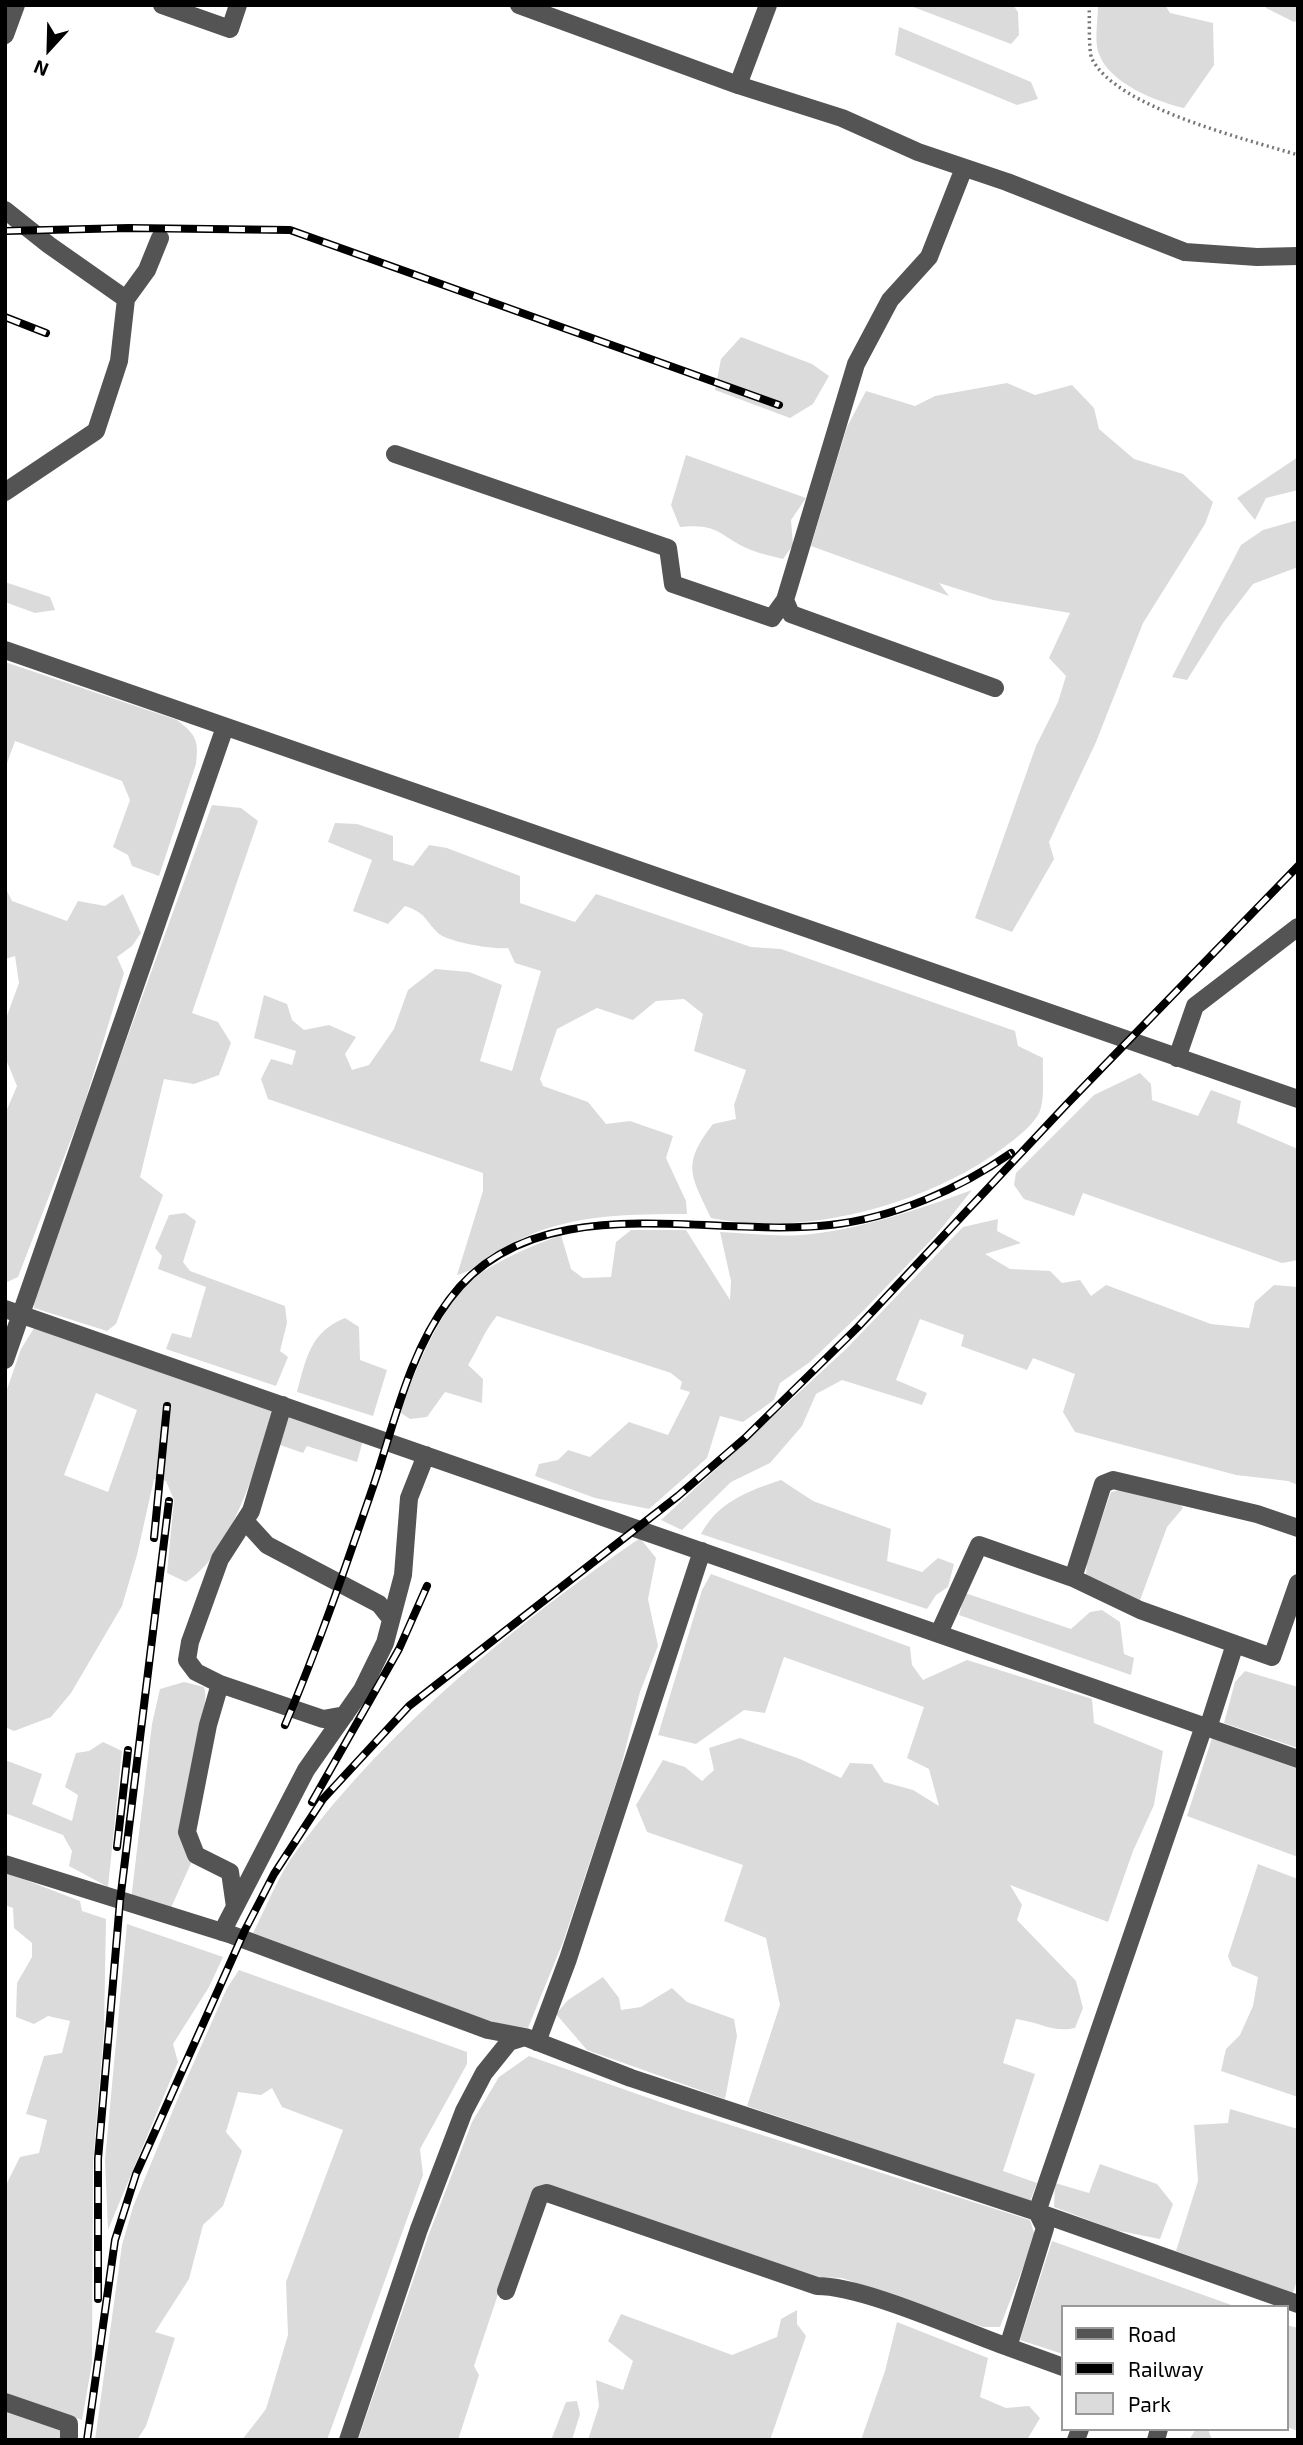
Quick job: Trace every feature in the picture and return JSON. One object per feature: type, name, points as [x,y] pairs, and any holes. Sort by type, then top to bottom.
[{"type":"lane","points":[[5,35],[16,5]]},
{"type":"lane","points":[[162,5],[230,29],[238,5]]},
{"type":"lane","points":[[519,5],[738,85],[842,118],[918,152],[1185,251],[1257,257],[1298,256]]},
{"type":"lane","points":[[738,85],[768,5]]},
{"type":"lane","points":[[396,454],[667,548],[673,583],[772,618],[785,600],[856,364],[890,300],[929,257],[964,168]]},
{"type":"lane","points":[[5,210],[126,299]]},
{"type":"lane","points":[[5,492],[96,430],[120,360],[126,299],[147,270],[160,238]]},
{"type":"lane","points":[[785,600],[791,614],[995,688]]},
{"type":"lane","points":[[5,650],[1298,1099]]},
{"type":"lane","points":[[5,1360],[13,1312],[225,727]]},
{"type":"lane","points":[[1177,1058],[1195,1006],[1298,927]]},
{"type":"lane","points":[[13,1312],[1298,1759]]},
{"type":"lane","points":[[283,1405],[246,1522],[220,1559],[190,1642],[187,1660],[196,1672],[220,1684],[323,1719],[345,1714]]},
{"type":"lane","points":[[222,1932],[306,1770],[362,1690],[385,1643],[403,1575],[409,1498],[426,1455]]},
{"type":"lane","points":[[1073,1578],[1103,1484],[1113,1480],[1257,1514],[1298,1528]]},
{"type":"lane","points":[[246,1522],[267,1545],[379,1604],[391,1619]]},
{"type":"lane","points":[[939,1633],[979,1545],[1073,1578],[1140,1610],[1272,1657],[1298,1583]]},
{"type":"lane","points":[[531,2039],[568,1959],[702,1551]]},
{"type":"lane","points":[[1008,2347],[1045,2228],[1037,2212],[1235,1644]]},
{"type":"lane","points":[[220,1684],[208,1725],[187,1832],[196,1855],[230,1872],[235,1908]]},
{"type":"lane","points":[[5,1864],[222,1932],[488,2030],[531,2039],[631,2078],[1037,2212],[1297,2303]]},
{"type":"lane","points":[[348,2440],[419,2229],[464,2111],[484,2073],[509,2042],[531,2039]]},
{"type":"lane","points":[[506,2291],[540,2195],[547,2193],[817,2286],[834,2286],[895,2306],[1062,2367]]},
{"type":"lane","points":[[5,2402],[69,2424],[69,2440]]},
{"type":"path","points":[[1089,5],[1091,57],[1117,87],[1189,120],[1298,155]]},
{"type":"green space","points":[[908,5],[1013,5],[1018,12],[1019,35],[1011,44]]},
{"type":"green space","points":[[1098,5],[1165,5],[1170,13],[1213,23],[1214,65],[1184,108],[1135,90],[1104,64],[1097,43]]},
{"type":"green space","points":[[1266,5],[1298,5],[1298,20],[1294,22],[1266,8]]},
{"type":"green space","points":[[899,27],[1031,82],[1038,99],[1017,105],[895,55]]},
{"type":"green space","points":[[741,337],[812,364],[829,376],[813,404],[790,418],[715,390],[721,359]]},
{"type":"green space","points":[[1007,383],[1035,395],[1072,385],[1094,408],[1099,429],[1134,459],[1183,474],[1213,502],[1205,524],[1143,623],[1096,742],[1049,842],[1054,859],[1012,932],[975,918],[1036,746],[1058,702],[1066,676],[1049,658],[1070,613],[993,600],[939,583],[949,596],[811,546],[847,427],[866,391],[915,406],[935,396]]},
{"type":"green space","points":[[686,455],[806,498],[791,520],[793,545],[783,559],[751,550],[712,529],[680,527],[671,505]]},
{"type":"green space","points":[[1298,457],[1298,490],[1266,498],[1255,520],[1237,498]]},
{"type":"green space","points":[[1298,520],[1298,567],[1253,584],[1223,623],[1187,680],[1172,677],[1241,545],[1263,530]]},
{"type":"green space","points":[[5,582],[50,597],[55,610],[35,613],[5,602]]},
{"type":"green space","points":[[5,662],[177,720],[192,734],[197,749],[196,764],[159,876],[132,866],[128,855],[113,847],[130,800],[122,781],[15,741],[5,769]]},
{"type":"green space","points":[[212,805],[241,808],[258,821],[192,1013],[218,1022],[231,1043],[219,1075],[194,1084],[164,1079],[140,1177],[163,1195],[116,1324],[107,1331],[34,1308],[35,1291]]},
{"type":"green space","points":[[335,823],[357,824],[393,836],[393,860],[413,866],[429,845],[447,848],[520,876],[520,903],[575,922],[596,894],[751,947],[781,949],[1015,1031],[1018,1046],[1043,1058],[1043,1095],[1038,1115],[1022,1133],[973,1168],[902,1200],[864,1212],[785,1223],[747,1223],[711,1218],[694,1180],[693,1160],[696,1150],[713,1124],[736,1119],[734,1105],[746,1070],[694,1051],[703,1014],[684,999],[656,1001],[633,1020],[597,1008],[557,1029],[540,1079],[543,1086],[588,1102],[606,1124],[630,1121],[673,1136],[666,1158],[686,1201],[687,1214],[624,1215],[562,1224],[523,1238],[474,1268],[457,1275],[483,1191],[483,1173],[268,1099],[261,1079],[271,1059],[292,1065],[296,1051],[254,1038],[264,995],[287,1004],[292,1020],[304,1030],[329,1025],[356,1037],[345,1054],[352,1070],[369,1065],[394,1029],[408,990],[435,969],[469,972],[502,985],[480,1061],[512,1071],[541,971],[515,963],[508,948],[471,945],[443,936],[421,914],[405,906],[388,924],[353,911],[372,860],[328,842]]},
{"type":"green space","points":[[5,887],[12,901],[67,921],[78,901],[105,906],[123,894],[141,933],[132,946],[117,957],[124,973],[83,1108],[18,1277],[5,1283],[5,1114],[17,1086],[5,1057],[5,1021],[19,983],[15,956],[5,959]]},
{"type":"green space","points":[[1140,1073],[1151,1084],[1152,1100],[1198,1116],[1211,1090],[1241,1101],[1237,1123],[1298,1149],[1298,1260],[1282,1263],[1083,1193],[1074,1216],[1024,1199],[1014,1185],[1016,1173],[1094,1095]]},
{"type":"green space","points":[[972,1190],[936,1235],[867,1307],[810,1362],[780,1383],[774,1400],[743,1422],[720,1416],[707,1458],[649,1509],[595,1498],[535,1476],[539,1464],[558,1460],[568,1450],[590,1457],[629,1422],[668,1435],[690,1392],[680,1389],[682,1382],[671,1373],[497,1316],[468,1365],[483,1379],[482,1403],[445,1392],[427,1417],[410,1419],[401,1413],[412,1380],[430,1342],[450,1305],[462,1290],[493,1266],[550,1239],[561,1235],[571,1269],[583,1278],[611,1277],[616,1242],[631,1230],[686,1230],[730,1300],[731,1281],[720,1232],[781,1236],[845,1229],[888,1218]]},
{"type":"green space","points":[[185,1213],[196,1221],[183,1262],[190,1271],[285,1306],[287,1323],[280,1351],[288,1357],[276,1386],[166,1349],[172,1333],[191,1338],[206,1287],[158,1269],[162,1256],[155,1248],[169,1215]]},
{"type":"green space","points":[[998,1219],[997,1231],[1021,1243],[985,1254],[1010,1269],[1050,1271],[1062,1283],[1080,1280],[1091,1296],[1106,1285],[1211,1324],[1249,1328],[1255,1302],[1274,1285],[1298,1287],[1298,1485],[1288,1481],[1236,1475],[1075,1432],[1063,1412],[1075,1374],[1033,1358],[1027,1370],[961,1346],[964,1335],[920,1319],[896,1380],[927,1393],[922,1405],[842,1380],[816,1394],[802,1426],[770,1463],[731,1482],[682,1530],[661,1520],[846,1349],[963,1227]]},
{"type":"green space","points":[[345,1318],[359,1327],[360,1360],[387,1370],[373,1416],[297,1392],[311,1348],[324,1331]]},
{"type":"green space","points":[[34,1328],[363,1440],[357,1462],[307,1446],[303,1453],[266,1440],[225,1538],[201,1571],[186,1582],[167,1573],[174,1500],[166,1481],[154,1479],[122,1606],[71,1693],[51,1717],[14,1731],[5,1727],[5,1395],[21,1349]],"holes":[[[96,1393],[137,1410],[108,1492],[64,1475]]]},
{"type":"green space","points":[[781,1480],[813,1501],[891,1529],[887,1561],[922,1572],[938,1558],[954,1564],[948,1587],[936,1595],[927,1609],[701,1534],[716,1514],[735,1499]]},
{"type":"green space","points":[[1130,1488],[1177,1501],[1183,1508],[1167,1527],[1139,1603],[1086,1577],[1087,1560],[1111,1492]]},
{"type":"green space","points":[[640,1538],[656,1558],[648,1599],[658,1646],[640,1692],[619,1774],[563,1942],[528,2028],[490,2022],[253,1933],[291,1858],[372,1761],[414,1719],[501,1642]]},
{"type":"green space","points":[[711,1574],[910,1647],[912,1665],[923,1680],[967,1660],[1092,1699],[1094,1723],[1163,1751],[1154,1805],[1133,1851],[1108,1922],[1010,1885],[1022,1905],[1017,1920],[1076,1981],[1083,2008],[1075,2028],[1053,2028],[1016,2019],[1003,2063],[1035,2074],[1003,2171],[1037,2183],[1030,2201],[747,2106],[780,2005],[766,1938],[724,1921],[743,1865],[647,1832],[636,1805],[663,1760],[685,1767],[702,1781],[714,1770],[709,1748],[740,1738],[800,1759],[841,1778],[850,1763],[872,1764],[884,1782],[913,1790],[939,1806],[929,1769],[907,1758],[924,1707],[784,1657],[765,1713],[744,1710],[696,1744],[658,1735],[702,1590]]},
{"type":"green space","points":[[965,1593],[1071,1629],[1090,1612],[1102,1610],[1120,1622],[1124,1654],[1134,1658],[1131,1675],[959,1615]]},
{"type":"green space","points":[[1245,1671],[1298,1687],[1298,1748],[1224,1723],[1235,1682]]},
{"type":"green space","points":[[184,1682],[204,1687],[205,1701],[199,1727],[192,1861],[170,1910],[131,1900],[152,1724],[160,1689]]},
{"type":"green space","points":[[1212,1738],[1298,1769],[1298,1857],[1187,1816]]},
{"type":"green space","points":[[103,1742],[122,1751],[108,1887],[69,1866],[72,1851],[63,1835],[5,1813],[5,1760],[42,1774],[32,1804],[72,1821],[78,1795],[65,1787],[76,1753],[89,1751]]},
{"type":"green space","points":[[1258,1864],[1298,1879],[1298,2097],[1221,2071],[1226,2049],[1240,2035],[1253,2006],[1258,1977],[1232,1966],[1228,1956]]},
{"type":"green space","points":[[5,1872],[80,1901],[82,1911],[106,1919],[104,2030],[93,2163],[92,2363],[82,2420],[5,2396],[5,2187],[20,2157],[39,2153],[47,2120],[26,2114],[44,2056],[62,2053],[70,2021],[48,2016],[34,2024],[16,2017],[17,1983],[32,1957],[32,1943],[14,1928],[13,1908],[5,1905]]},
{"type":"green space","points":[[127,1924],[223,1957],[209,1987],[173,2044],[178,2062],[108,2230],[105,2160]]},
{"type":"green space","points":[[239,1970],[467,2052],[467,2064],[420,2149],[423,2175],[327,2440],[242,2440],[266,2409],[288,2335],[286,2282],[343,2130],[282,2107],[272,2088],[261,2095],[238,2092],[226,2132],[242,2151],[223,2206],[203,2225],[189,2279],[155,2332],[175,2338],[146,2426],[137,2440],[95,2440],[122,2245],[133,2207],[227,1988]]},
{"type":"green space","points":[[603,1977],[619,1998],[621,2010],[641,2007],[672,1988],[687,2002],[734,2019],[737,2036],[725,2099],[587,2050],[556,2014],[568,2000]]},
{"type":"green space","points":[[529,2056],[680,2109],[1030,2220],[1035,2236],[1000,2327],[983,2327],[842,2278],[819,2277],[549,2185],[531,2196],[474,2366],[479,2375],[458,2440],[358,2440],[429,2234],[472,2122],[499,2077]]},
{"type":"green space","points":[[1230,2109],[1298,2129],[1298,2277],[1293,2293],[1176,2251],[1198,2181],[1194,2125],[1228,2123]]},
{"type":"green space","points":[[1100,2164],[1157,2184],[1173,2204],[1160,2239],[1115,2230],[1054,2207],[1055,2183],[1089,2193]]},
{"type":"green space","points":[[1052,2241],[1231,2305],[1062,2305],[1062,2354],[1020,2340]]},
{"type":"green space","points":[[797,2310],[797,2324],[806,2336],[770,2440],[588,2440],[599,2406],[596,2380],[623,2390],[633,2361],[608,2341],[621,2314],[732,2355],[777,2337],[781,2319]]},
{"type":"green space","points":[[897,2322],[988,2358],[980,2397],[1006,2408],[1029,2406],[1040,2418],[1027,2440],[861,2440],[885,2371]]},
{"type":"green space","points":[[1289,2326],[1298,2328],[1298,2431],[1289,2428]]},
{"type":"green space","points":[[577,2401],[580,2414],[572,2440],[551,2440],[566,2402]]},
{"type":"green space","points":[[5,2410],[62,2430],[62,2440],[5,2440]]},
{"type":"green space","points":[[1195,2431],[1209,2431],[1212,2440],[1189,2440]]},
{"type":"railway","points":[[5,231],[129,228],[290,230],[779,405]]},
{"type":"railway","points":[[5,317],[46,333]]},
{"type":"railway","points":[[87,2440],[115,2240],[136,2174],[245,1930],[274,1874],[323,1799],[409,1706],[678,1496],[745,1438],[858,1327],[1066,1105],[1298,866]]},
{"type":"railway","points":[[285,1725],[343,1573],[414,1364],[435,1320],[449,1300],[485,1264],[528,1241],[575,1229],[626,1224],[782,1227],[830,1225],[878,1216],[948,1190],[1011,1153]]},
{"type":"railway","points":[[154,1538],[167,1406]]},
{"type":"railway","points":[[98,2299],[98,2159],[120,1901],[169,1501]]},
{"type":"railway","points":[[312,1802],[399,1649],[427,1586]]},
{"type":"railway","points":[[117,1847],[128,1750]]}]
